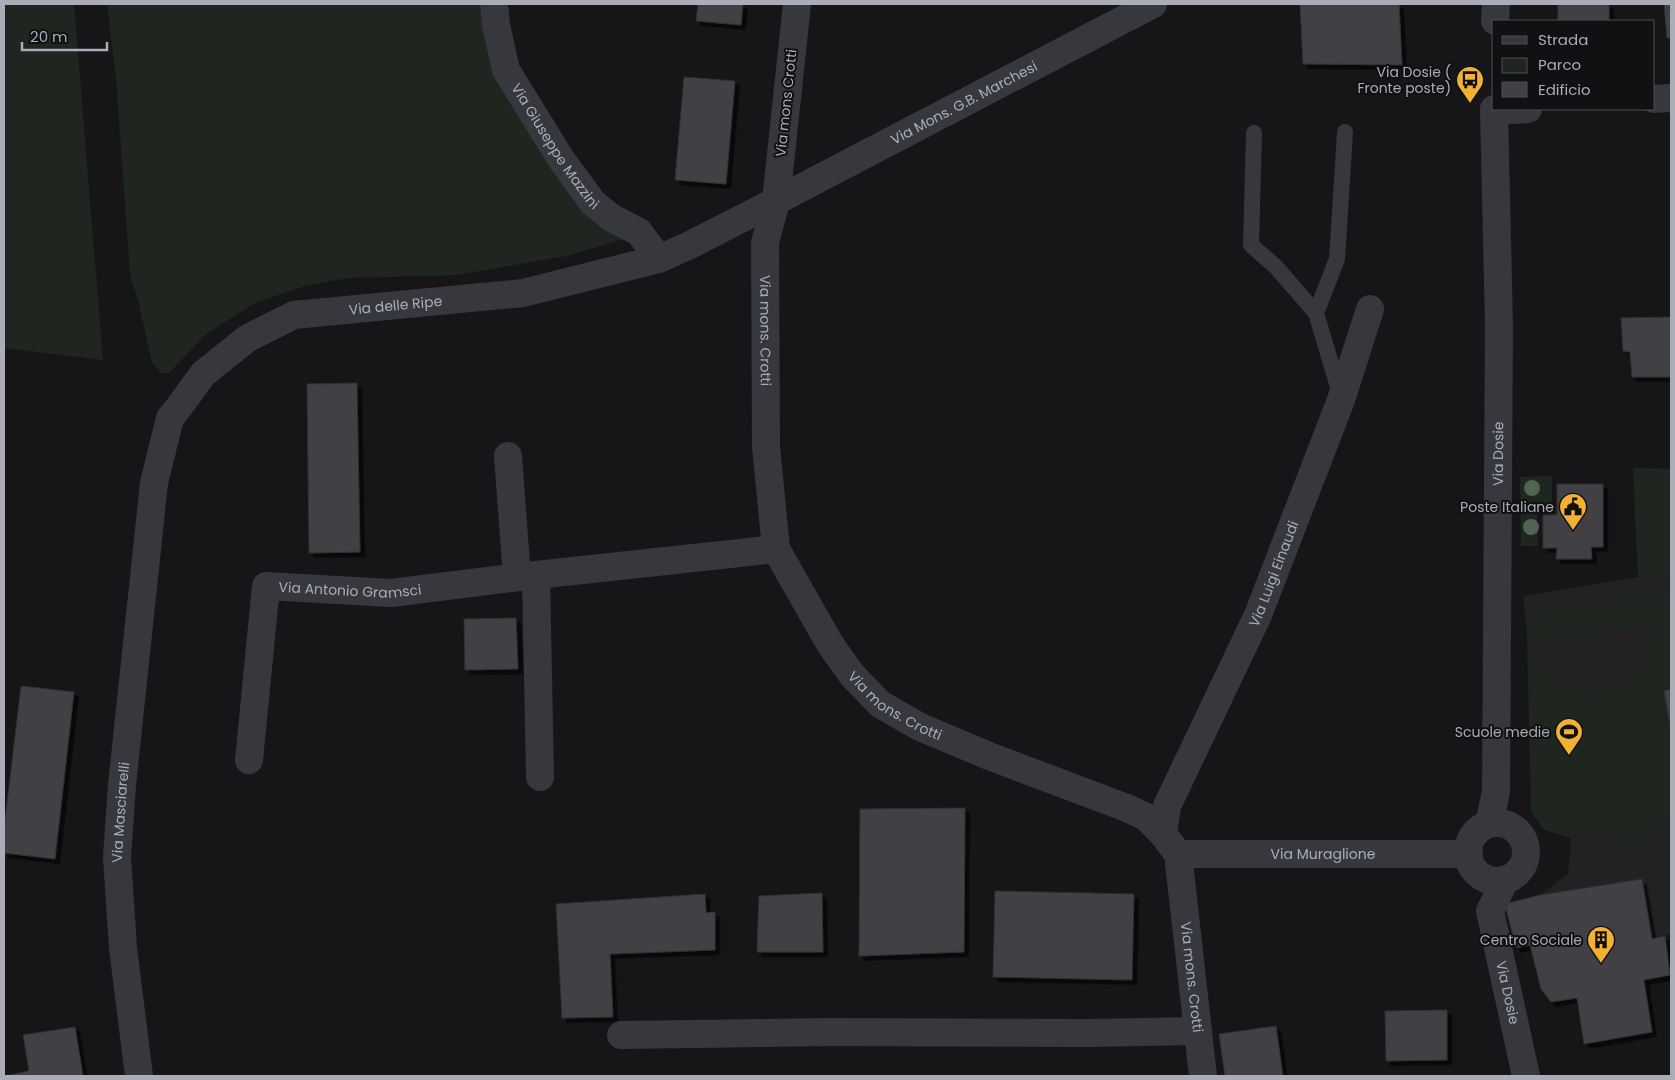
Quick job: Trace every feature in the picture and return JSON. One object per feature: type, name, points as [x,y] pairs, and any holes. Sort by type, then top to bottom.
[{"type":"street","name":"Via Giuseppe Mazzini","points":[[494,4],[496,26],[506,70],[561,159],[593,203],[612,218],[639,232],[659,259]]},
{"type":"street","name":"Via mons Crotti","points":[[776,201],[797,4]]},
{"type":"street","name":"Via Mons. G.B. Marchesi","points":[[776,201],[1153,4]]},
{"type":"street","points":[[1495,20],[1496,4]]},
{"type":"street","points":[[1655,99],[1671,98]]},
{"type":"street","name":"Via Dosie","points":[[1489,824],[1496,792],[1499,326],[1494,110]]},
{"type":"street","name":"Via delle Ripe","points":[[146,548],[154,483],[170,418],[203,374],[248,338],[294,315],[523,293],[659,259],[776,201]]},
{"type":"street","name":"Via mons. Crotti","points":[[776,201],[765,243],[766,446],[776,549],[830,644],[852,675],[880,704],[920,727],[1146,817],[1171,844],[1203,1076]]},
{"type":"street","name":"Via Luigi Einaudi","points":[[1171,844],[1167,806],[1258,615],[1341,400],[1370,308]]},
{"type":"street","points":[[508,456],[527,576],[540,777]]},
{"type":"street","name":"Via Masciarelli","points":[[139,1076],[123,948],[117,857],[146,548]]},
{"type":"street","name":"Via Antonio Gramsci","points":[[249,760],[266,586],[391,593],[776,549]]},
{"type":"street","points":[[1499,823],[1509,826],[1523,840],[1526,849],[1523,864],[1514,876],[1506,880],[1495,882],[1478,875],[1469,861],[1468,845],[1475,834],[1489,824],[1499,823]]},
{"type":"street","name":"Via Muraglione","points":[[1171,844],[1469,854]]},
{"type":"street","name":"Via Dosie","points":[[1506,880],[1490,911],[1526,1076]]},
{"type":"street","points":[[621,1035],[830,1032],[1088,1033],[1198,1031]]},
{"type":"lane","points":[[1316,313],[1337,259],[1346,132]]},
{"type":"lane","points":[[1254,133],[1251,245],[1276,267],[1316,313],[1341,400]]},
{"type":"shaded area","points":[[1633,468],[1671,469],[1671,934],[1652,939],[1642,879],[1540,895],[1568,874],[1571,838],[1544,830],[1531,811],[1534,700],[1523,596],[1638,577]]},
{"type":"green space","points":[[4,4],[74,4],[103,360],[4,348]]},
{"type":"green space","points":[[107,4],[487,4],[492,36],[631,237],[567,256],[456,275],[349,278],[308,285],[255,303],[206,334],[169,373],[161,373],[152,363],[130,275],[116,79]]},
{"type":"green space","points":[[1633,468],[1671,469],[1671,572],[1638,577]]},
{"type":"green space","points":[[1552,476],[1552,503],[1537,504],[1538,546],[1521,546],[1520,477]]},
{"type":"green space","points":[[1671,593],[1671,689],[1664,691],[1671,730],[1671,813],[1651,825],[1655,835],[1635,846],[1609,840],[1609,831],[1544,830],[1531,811],[1527,639],[1527,615]],"holes":[[[1655,624],[1647,660],[1626,682],[1600,692],[1566,690],[1542,672],[1527,639]]]},
{"type":"building","points":[[698,4],[743,4],[741,25],[696,21]]},
{"type":"building","points":[[1300,4],[1399,4],[1402,65],[1303,64]]},
{"type":"building","points":[[1558,4],[1609,4],[1609,20],[1558,20]]},
{"type":"building","points":[[1664,4],[1671,4],[1671,38],[1667,38]]},
{"type":"building","points":[[684,77],[735,81],[726,184],[675,180]]},
{"type":"building","points":[[1671,317],[1671,377],[1632,377],[1630,352],[1623,351],[1621,318]]},
{"type":"building","points":[[357,383],[360,552],[309,553],[307,384]]},
{"type":"building","name":"Poste Italiane","points":[[1557,484],[1603,484],[1603,547],[1591,547],[1592,559],[1556,559],[1557,548],[1543,548],[1543,515],[1557,515]]},
{"type":"building","points":[[516,618],[518,669],[465,670],[464,619]]},
{"type":"building","points":[[21,686],[74,692],[55,859],[4,853],[4,829]]},
{"type":"building","points":[[1671,689],[1671,730],[1664,691]]},
{"type":"building","points":[[965,808],[964,952],[859,956],[860,809]]},
{"type":"building","name":"Centro Sociale","points":[[1642,879],[1652,939],[1665,936],[1670,975],[1644,980],[1652,1032],[1584,1044],[1577,998],[1551,1002],[1541,989],[1530,945],[1516,948],[1505,904],[1540,895]]},
{"type":"building","points":[[995,891],[1134,894],[1132,980],[993,977]]},
{"type":"building","points":[[822,893],[823,952],[757,952],[759,896]]},
{"type":"building","points":[[705,894],[706,913],[715,912],[715,950],[610,954],[613,1017],[562,1018],[556,904]]},
{"type":"building","points":[[1447,1010],[1447,1060],[1386,1061],[1385,1011]]},
{"type":"building","points":[[1276,1026],[1283,1076],[1225,1076],[1219,1034]]},
{"type":"building","points":[[75,1027],[83,1076],[4,1076],[29,1071],[23,1035]]},
{"type":"place","name":"Via Dosie ( Fronte poste)","points":[[1470,104]]},
{"type":"place","name":"Poste Italiane","points":[[1573,531]]},
{"type":"place","name":"Scuole medie","points":[[1569,756]]},
{"type":"place","name":"Centro Sociale","points":[[1601,964]]}]
